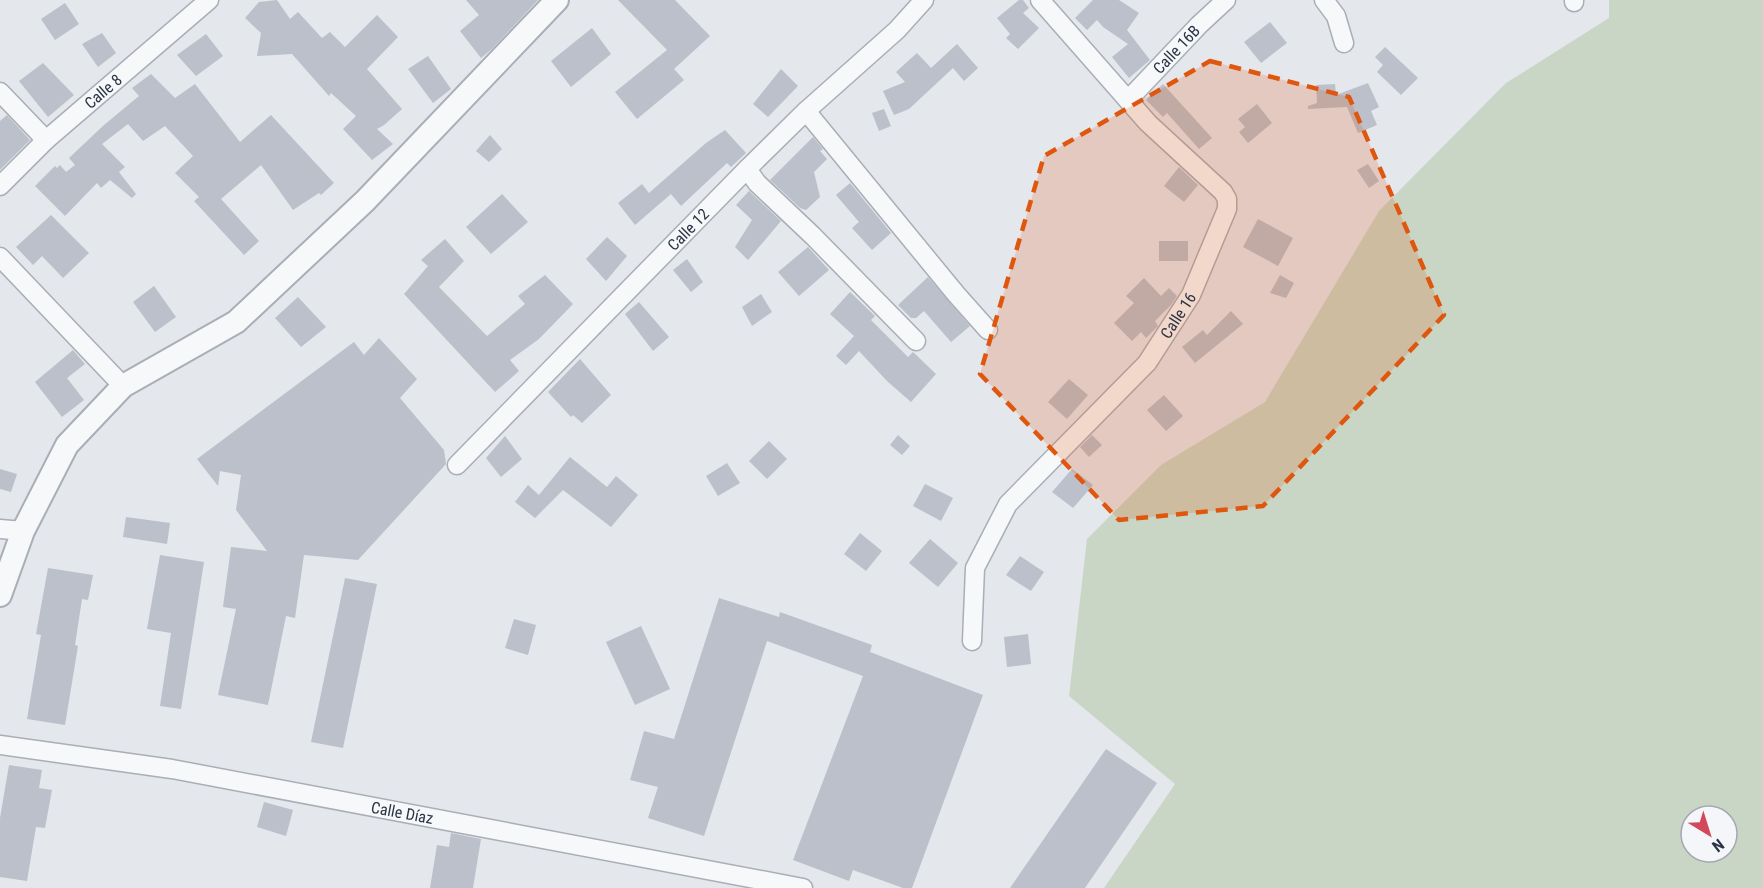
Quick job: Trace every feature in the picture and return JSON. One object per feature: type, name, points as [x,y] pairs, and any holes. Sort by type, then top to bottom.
[{"type":"street","name":"Calle 8","points":[[0,186],[46,140],[209,0]]},
{"type":"street","points":[[0,595],[23,531],[68,445],[123,386],[236,322],[365,201],[557,0]]},
{"type":"street","name":"Calle 12","points":[[457,465],[747,169],[806,111],[897,30],[924,0]]},
{"type":"street","name":"Calle 16","points":[[972,641],[975,568],[1008,504],[1147,363],[1191,295],[1227,209],[1227,200],[1223,192],[1148,123],[1040,0]]},
{"type":"street","name":"Calle 16B","points":[[1128,100],[1226,0]]},
{"type":"street","points":[[1324,0],[1336,16],[1344,43]]},
{"type":"street","points":[[0,92],[46,140]]},
{"type":"street","points":[[806,111],[988,330]]},
{"type":"street","points":[[747,169],[757,183],[813,236],[916,342]]},
{"type":"street","points":[[0,256],[123,386]]},
{"type":"street","points":[[0,529],[23,531]]},
{"type":"street","name":"Calle Díaz","points":[[0,745],[172,769],[803,888]]},
{"type":"highlighted area","points":[[1210,61],[1349,97],[1444,315],[1263,506],[1119,520],[980,374],[1044,156]]},
{"type":"green space","points":[[1609,0],[1763,0],[1763,888],[1104,888],[1175,784],[1069,696],[1087,539],[1161,465],[1265,402],[1379,211],[1506,83],[1609,18]]},
{"type":"building","points":[[277,0],[290,19],[298,12],[322,38],[330,32],[345,47],[377,15],[398,37],[367,69],[402,109],[377,129],[393,144],[372,160],[343,129],[356,116],[331,93],[329,96],[292,54],[257,56],[261,33],[245,18],[259,2]]},
{"type":"building","points":[[466,0],[538,0],[481,58],[460,31],[479,15]]},
{"type":"building","points":[[618,0],[675,0],[710,36],[674,69],[684,80],[637,119],[615,92],[667,50]]},
{"type":"building","points":[[1019,0],[1023,0],[1029,8],[1023,13],[1039,28],[1018,49],[1006,38],[1010,34],[997,18]]},
{"type":"building","points":[[1093,0],[1119,0],[1139,13],[1127,30],[1150,60],[1129,78],[1112,57],[1128,44],[1103,27],[1097,20],[1087,30],[1075,18]]},
{"type":"building","points":[[65,3],[79,24],[55,40],[41,19]]},
{"type":"building","points":[[1270,22],[1287,43],[1261,63],[1244,42]]},
{"type":"building","points":[[592,28],[611,54],[571,87],[551,61]]},
{"type":"building","points":[[102,33],[116,53],[98,67],[82,44]]},
{"type":"building","points":[[206,34],[223,56],[196,76],[177,55]]},
{"type":"building","points":[[957,44],[978,68],[964,81],[953,68],[909,109],[894,115],[883,91],[905,82],[896,72],[917,53],[931,68]]},
{"type":"building","points":[[1385,47],[1418,78],[1401,95],[1377,72],[1383,65],[1375,57]]},
{"type":"building","points":[[428,56],[451,89],[433,103],[408,69]]},
{"type":"building","points":[[43,63],[74,95],[48,117],[19,81]]},
{"type":"building","points":[[781,69],[798,86],[768,117],[753,104]]},
{"type":"building","points":[[151,74],[175,98],[195,84],[240,142],[271,115],[334,183],[321,195],[319,193],[293,210],[261,165],[221,199],[259,241],[244,255],[194,201],[199,197],[175,173],[193,156],[165,126],[143,141],[128,124],[102,144],[125,167],[119,172],[136,194],[132,198],[110,180],[101,188],[97,183],[65,216],[35,186],[55,166],[57,168],[60,165],[66,172],[75,165],[69,158],[139,96],[132,88]]},
{"type":"building","points":[[1368,83],[1379,107],[1371,111],[1377,125],[1358,133],[1347,107],[1308,109],[1308,106],[1317,103],[1316,85],[1335,84],[1336,95]]},
{"type":"building","points":[[1163,84],[1212,138],[1199,149],[1167,113],[1163,117],[1146,100]]},
{"type":"building","points":[[1257,104],[1272,123],[1248,143],[1239,132],[1245,127],[1238,119]]},
{"type":"building","points":[[884,109],[891,126],[879,131],[872,113]]},
{"type":"building","points":[[7,115],[30,140],[0,170],[0,121]]},
{"type":"building","points":[[725,130],[746,153],[731,167],[727,163],[681,206],[671,194],[635,225],[618,203],[642,184],[649,193],[706,143]]},
{"type":"building","points":[[490,135],[502,149],[489,162],[476,151]]},
{"type":"building","points":[[813,137],[823,149],[820,151],[827,159],[814,172],[820,197],[806,210],[800,208],[770,180]]},
{"type":"building","points":[[1368,164],[1379,181],[1369,188],[1357,170]]},
{"type":"building","points":[[1179,167],[1198,185],[1184,202],[1164,186]]},
{"type":"building","points":[[850,183],[891,233],[872,250],[852,228],[859,222],[836,195]]},
{"type":"building","points":[[749,191],[781,221],[748,260],[735,247],[752,220],[736,205]]},
{"type":"building","points":[[502,194],[528,222],[491,254],[466,227]]},
{"type":"building","points":[[51,215],[89,253],[63,278],[42,256],[33,265],[16,247]]},
{"type":"building","points":[[1258,219],[1293,238],[1278,266],[1243,247]]},
{"type":"building","points":[[607,237],[627,256],[606,281],[586,259]]},
{"type":"building","points":[[445,239],[464,261],[439,287],[487,336],[525,304],[518,296],[545,275],[573,304],[539,339],[510,360],[519,371],[495,392],[404,294],[428,266],[421,260]]},
{"type":"building","points":[[1159,241],[1188,241],[1188,261],[1159,261]]},
{"type":"building","points":[[808,247],[829,270],[799,296],[778,272]]},
{"type":"building","points":[[687,259],[703,282],[691,292],[673,270]]},
{"type":"building","points":[[1280,275],[1294,283],[1286,298],[1270,293]]},
{"type":"building","points":[[928,277],[970,326],[951,342],[924,311],[916,318],[911,318],[898,305]]},
{"type":"building","points":[[1144,278],[1161,296],[1169,288],[1177,296],[1155,321],[1158,326],[1146,338],[1141,332],[1132,341],[1114,323],[1134,303],[1126,296]]},
{"type":"building","points":[[154,286],[176,317],[155,332],[133,302]]},
{"type":"building","points":[[850,292],[875,316],[871,320],[908,357],[913,352],[936,374],[911,402],[887,381],[859,351],[846,365],[836,356],[854,336],[830,314]]},
{"type":"building","points":[[761,294],[772,312],[752,326],[742,307]]},
{"type":"building","points":[[298,297],[326,327],[301,347],[275,318]]},
{"type":"building","points":[[639,302],[669,337],[653,351],[625,314]]},
{"type":"building","points":[[1231,311],[1243,324],[1195,363],[1182,347],[1203,330],[1207,335]]},
{"type":"building","points":[[379,338],[417,379],[400,398],[444,450],[446,464],[358,560],[304,555],[295,618],[286,616],[268,705],[218,695],[236,609],[223,607],[231,547],[267,551],[236,510],[241,475],[220,471],[218,486],[197,459],[354,342],[364,355]]},
{"type":"building","points":[[73,350],[85,364],[67,378],[84,400],[62,417],[35,382]]},
{"type":"building","points":[[580,359],[611,395],[582,423],[573,415],[571,417],[548,392]]},
{"type":"building","points":[[1069,379],[1088,395],[1067,419],[1048,402]]},
{"type":"building","points":[[1164,395],[1183,416],[1166,431],[1147,410]]},
{"type":"building","points":[[898,435],[910,446],[902,455],[890,445]]},
{"type":"building","points":[[1092,435],[1102,445],[1089,457],[1080,447]]},
{"type":"building","points":[[505,436],[522,459],[501,477],[486,458]]},
{"type":"building","points":[[769,441],[787,459],[767,479],[749,461]]},
{"type":"building","points":[[570,457],[607,487],[616,476],[638,495],[611,527],[563,490],[535,518],[515,502],[528,485],[539,495]]},
{"type":"building","points":[[727,463],[740,483],[718,496],[706,476]]},
{"type":"building","points":[[0,469],[17,474],[11,492],[0,489]]},
{"type":"building","points":[[1072,469],[1093,485],[1073,508],[1052,492]]},
{"type":"building","points":[[925,484],[953,498],[941,521],[913,506]]},
{"type":"building","points":[[126,517],[170,523],[167,544],[123,537]]},
{"type":"building","points":[[860,533],[882,551],[866,571],[844,554]]},
{"type":"building","points":[[930,539],[958,563],[938,587],[909,563]]},
{"type":"building","points":[[160,555],[204,562],[181,709],[160,706],[171,633],[147,629]]},
{"type":"building","points":[[1020,556],[1044,572],[1031,591],[1006,575]]},
{"type":"building","points":[[48,568],[93,575],[88,600],[82,599],[75,645],[78,646],[65,725],[27,719],[41,635],[36,634]]},
{"type":"building","points":[[345,578],[377,584],[343,748],[311,742]]},
{"type":"building","points":[[719,598],[779,617],[780,612],[872,645],[870,652],[983,695],[912,888],[903,888],[853,870],[849,881],[793,860],[863,676],[767,641],[704,836],[648,818],[658,787],[630,780],[644,731],[674,739]]},
{"type":"building","points":[[514,619],[536,625],[528,655],[505,648]]},
{"type":"building","points":[[641,626],[670,689],[635,705],[606,642]]},
{"type":"building","points":[[1028,634],[1031,664],[1007,667],[1004,637]]},
{"type":"building","points":[[1106,749],[1157,783],[1085,888],[1010,888]]},
{"type":"building","points":[[9,765],[42,770],[39,788],[52,790],[45,828],[36,827],[27,881],[0,877],[0,818]]},
{"type":"building","points":[[264,802],[293,810],[286,836],[257,827]]},
{"type":"building","points":[[451,833],[481,839],[473,888],[430,888],[437,845],[449,847]]}]
